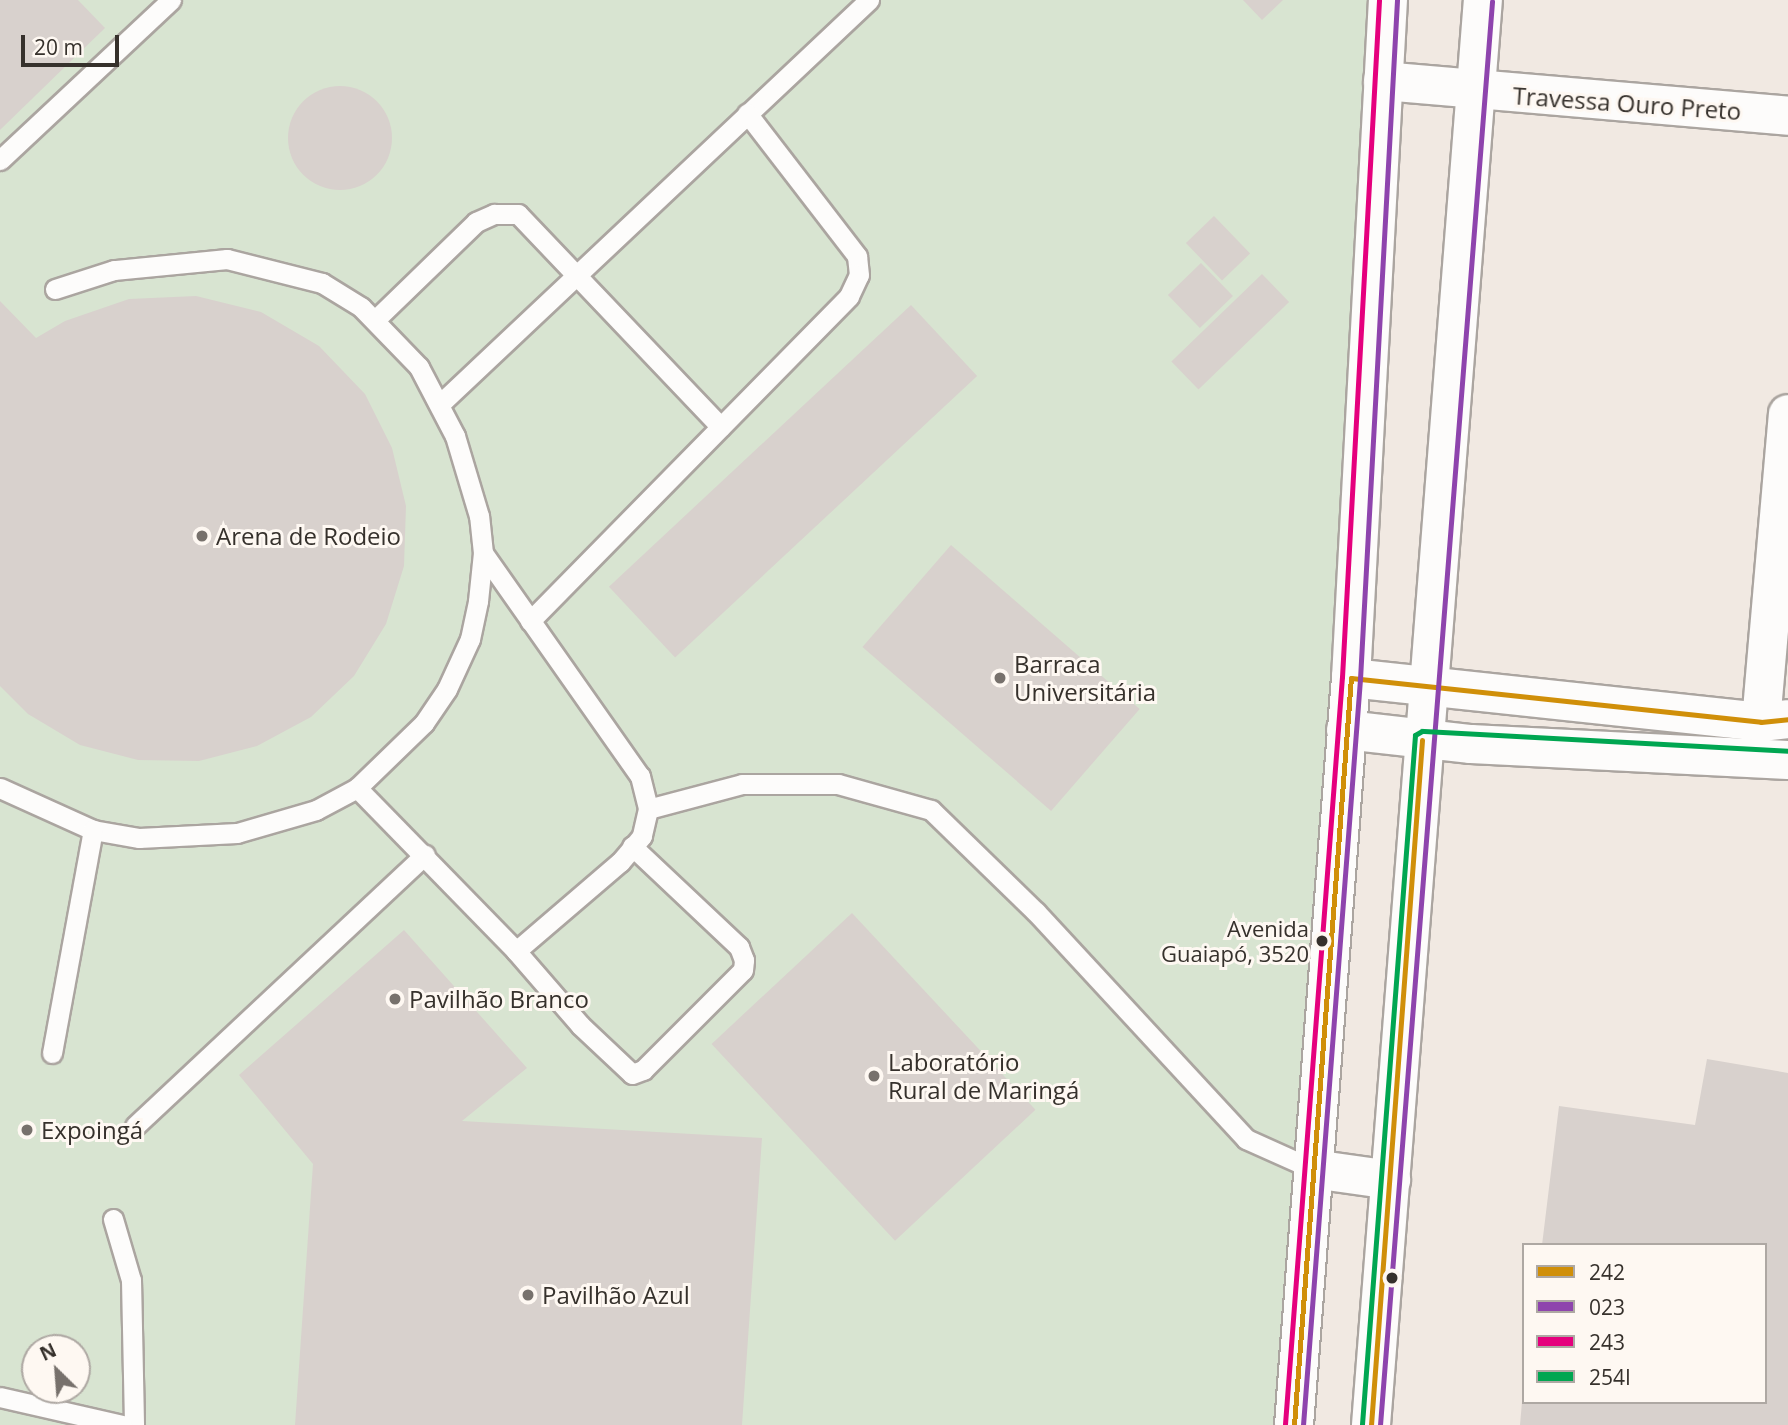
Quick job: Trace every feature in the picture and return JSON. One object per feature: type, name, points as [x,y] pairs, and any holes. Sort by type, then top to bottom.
[{"type":"main road","points":[[1294,1425],[1351,678],[1388,0]]},
{"type":"main road","points":[[1371,1425],[1422,740],[1483,0]]},
{"type":"main road","name":"Travessa Ouro Preto","points":[[1383,81],[1788,116]]},
{"type":"main road","points":[[1351,678],[1774,721],[1788,414]]},
{"type":"main road","points":[[1346,730],[1422,740],[1788,760]]},
{"type":"main road","points":[[1313,1169],[1391,1180]]},
{"type":"lane","points":[[0,160],[171,0]]},
{"type":"lane","points":[[441,403],[869,0]]},
{"type":"lane","points":[[530,621],[849,296],[859,275],[857,257],[747,113]]},
{"type":"lane","points":[[374,320],[476,222],[494,214],[517,214],[721,427]]},
{"type":"lane","points":[[0,788],[93,830],[139,838],[237,833],[316,810],[357,788],[424,723],[447,689],[470,639],[483,553],[468,477],[441,403],[418,367],[374,320],[322,282],[227,259],[114,270],[55,289]]},
{"type":"lane","points":[[483,553],[640,776],[648,809],[642,835],[632,846],[516,951]]},
{"type":"lane","points":[[648,809],[741,784],[838,784],[930,810],[1036,912],[1246,1139],[1313,1169]]},
{"type":"lane","points":[[357,788],[516,951],[623,1069],[632,1073],[643,1070],[743,970],[744,960],[739,947],[632,846]]},
{"type":"lane","points":[[52,1053],[93,830]]},
{"type":"lane","points":[[135,1126],[425,855]]},
{"type":"lane","points":[[113,1219],[131,1280],[134,1425]]},
{"type":"lane","points":[[0,1397],[122,1425]]},
{"type":"green space","points":[[0,0],[1388,0],[1294,1425],[0,1425]]},
{"type":"building","points":[[0,0],[78,0],[105,28],[0,130]]},
{"type":"building","points":[[1243,0],[1283,0],[1262,20]]},
{"type":"building","points":[[340,86],[360,90],[377,101],[388,118],[392,138],[388,158],[377,175],[360,186],[340,190],[320,186],[303,175],[292,158],[288,138],[292,118],[303,101],[320,90]]},
{"type":"building","points":[[1214,216],[1250,253],[1222,280],[1186,243]]},
{"type":"building","points":[[1201,263],[1233,296],[1200,328],[1168,295]]},
{"type":"building","points":[[1262,274],[1289,302],[1198,390],[1171,362]]},
{"type":"building","name":"Arena de Rodeio","points":[[196,296],[261,312],[319,346],[365,394],[392,448],[406,506],[404,566],[386,624],[354,676],[311,717],[257,746],[199,761],[138,760],[80,745],[28,714],[0,686],[0,301],[36,338],[65,321],[129,299]]},
{"type":"building","points":[[911,305],[977,376],[675,658],[609,587]]},
{"type":"building","name":"Barraca Universitária","points":[[951,545],[1140,709],[1051,811],[862,647]]},
{"type":"building","name":"Laboratório Rural de Maringá","points":[[852,913],[1035,1110],[895,1241],[712,1044]]},
{"type":"building","name":"Pavilhão Azul","points":[[404,930],[527,1068],[462,1121],[762,1138],[742,1425],[295,1425],[313,1164],[239,1075]]},
{"type":"building","points":[[1707,1059],[1788,1073],[1788,1425],[1520,1425],[1522,1402],[1767,1404],[1767,1243],[1542,1243],[1559,1106],[1695,1125]]},
{"type":"transit line","name":"243","points":[[1285,1424],[1342,677],[1379,0]]},
{"type":"transit line","name":"023","points":[[1303,1425],[1360,679],[1397,0]]},
{"type":"transit line","name":"023","points":[[1380,1425],[1492,1]]},
{"type":"transit line","name":"242","points":[[1351,678],[1761,722],[1788,719]]},
{"type":"transit line","name":"242","points":[[1294,1425],[1351,678]]},
{"type":"transit line","name":"254I","points":[[1362,1424],[1415,735],[1422,731],[1788,751]]},
{"type":"transit line","name":"242","points":[[1371,1425],[1422,740]]},
{"type":"place","name":"Arena de Rodeio","points":[[202,536]]},
{"type":"place","name":"Barraca Universitária","points":[[1000,678]]},
{"type":"place","name":"Avenida Guaiapó, 3520","points":[[1322,941]]},
{"type":"place","name":"Pavilhão Branco","points":[[395,999]]},
{"type":"place","name":"Laboratório Rural de Maringá","points":[[874,1076]]},
{"type":"place","name":"Expoingá","points":[[27,1130]]},
{"type":"place","name":"Pavilhão Azul","points":[[528,1295]]}]
